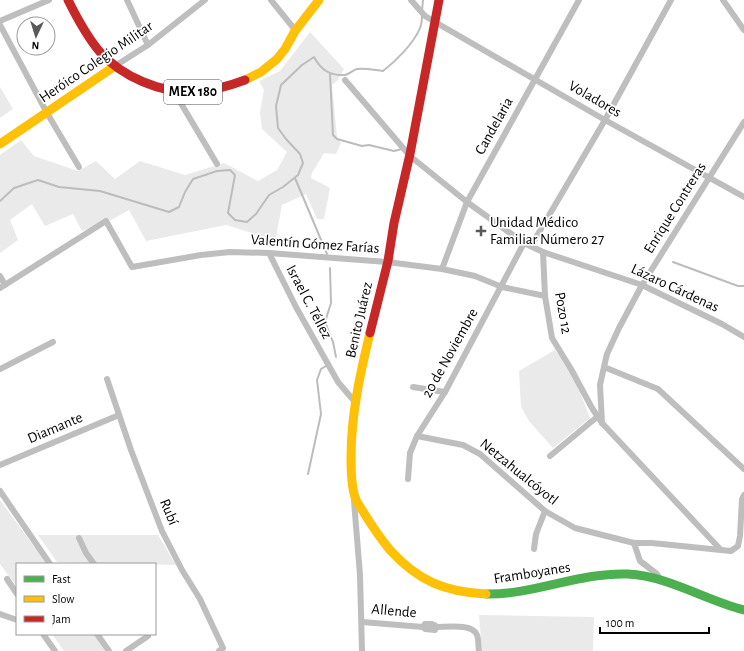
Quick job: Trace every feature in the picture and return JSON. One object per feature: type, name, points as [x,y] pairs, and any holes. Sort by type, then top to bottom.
[{"type":"street","points":[[0,21],[49,0]]},
{"type":"street","name":"MEX 180","points":[[68,0],[76,17],[102,53],[114,66],[142,82],[173,90],[193,92],[214,89],[243,81],[261,72],[278,59],[296,31],[320,0]]},
{"type":"street","points":[[127,0],[148,45]]},
{"type":"street","name":"Heróico Colegio Militar","points":[[0,144],[114,66],[148,45],[205,0]]},
{"type":"street","points":[[271,0],[296,31]]},
{"type":"street","name":"Benito Juárez","points":[[362,651],[362,622],[354,497],[351,473],[355,402],[410,156],[439,0]]},
{"type":"street","name":"Candelaria","points":[[442,269],[467,202],[579,0]]},
{"type":"street","name":"20 de Noviembre","points":[[408,479],[410,453],[417,436],[445,392],[502,286],[605,120],[670,0]]},
{"type":"street","points":[[723,0],[744,30]]},
{"type":"street","name":"Voladores","points":[[412,1],[425,16],[435,22],[605,120],[744,197]]},
{"type":"street","points":[[0,25],[47,113],[79,167]]},
{"type":"street","name":"Lázaro Cárdenas","points":[[345,80],[410,156],[467,202],[528,244],[543,252],[642,284],[722,324],[744,337]]},
{"type":"street","points":[[173,90],[217,164]]},
{"type":"street","name":"Enrique Contreras","points":[[602,423],[600,385],[607,354],[613,341],[642,284],[744,122]]},
{"type":"street","name":"Valentín Gómez Farías","points":[[2,286],[106,221],[132,267],[201,255],[230,252],[269,253],[387,262],[442,269],[475,276],[502,286],[546,296]]},
{"type":"street","name":"Pozo 12","points":[[543,252],[546,296],[552,338],[597,417],[721,550]]},
{"type":"street","name":"Israel C. Téllez","points":[[269,253],[296,307],[338,382],[355,402]]},
{"type":"street","points":[[0,276],[2,286]]},
{"type":"street","points":[[0,369],[53,342]]},
{"type":"street","points":[[604,367],[658,389],[744,469]]},
{"type":"street","name":"Rubí","points":[[106,379],[144,486],[162,531],[182,570],[200,600],[221,649]]},
{"type":"street","points":[[413,387],[445,392]]},
{"type":"street","name":"Diamante","points":[[0,464],[119,415]]},
{"type":"street","points":[[550,456],[597,417]]},
{"type":"street","name":"Netzahualcóyotl","points":[[417,436],[463,445],[480,454],[545,511],[575,528],[634,543],[652,543],[721,550]]},
{"type":"street","points":[[0,491],[49,563]]},
{"type":"street","points":[[721,550],[731,551],[738,546],[742,499],[744,495]]},
{"type":"street","name":"Framboyanes","points":[[354,497],[369,521],[402,561],[413,571],[442,588],[458,592],[504,594],[560,582],[600,576],[629,574],[660,579],[723,605],[744,610]]},
{"type":"street","points":[[534,549],[536,534],[545,511]]},
{"type":"street","points":[[80,538],[86,554],[93,563]]},
{"type":"street","points":[[634,543],[640,561],[657,574],[660,579]]},
{"type":"street","points":[[7,579],[16,592]]},
{"type":"street","points":[[0,614],[16,620]]},
{"type":"street","name":"Allende","points":[[362,622],[423,627],[428,630],[434,630],[436,628],[464,627],[473,629],[477,635],[479,651]]},
{"type":"street","points":[[44,635],[55,651]]},
{"type":"street","points":[[98,635],[108,651]]},
{"type":"street","points":[[126,651],[148,635]]},
{"type":"shaded area","points":[[310,32],[344,69],[338,80],[332,85],[337,137],[341,143],[336,154],[324,153],[312,173],[311,178],[330,188],[324,219],[317,219],[306,194],[282,205],[274,247],[263,247],[255,234],[226,225],[146,241],[129,210],[113,219],[82,231],[73,214],[45,226],[32,204],[10,220],[18,240],[0,253],[0,155],[21,140],[34,156],[78,171],[96,161],[115,179],[140,161],[185,175],[224,163],[258,181],[277,170],[287,152],[262,129],[260,112],[264,90],[259,81],[280,71]]},
{"type":"shaded area","points":[[0,87],[13,109],[0,118]]},
{"type":"shaded area","points":[[555,350],[573,374],[590,418],[553,448],[529,421],[521,407],[519,371]]},
{"type":"shaded area","points":[[0,500],[46,563],[16,563],[16,586],[0,564]]},
{"type":"shaded area","points":[[38,535],[158,535],[176,565],[156,564],[156,563],[57,562]]},
{"type":"shaded area","points":[[479,615],[594,617],[593,651],[482,651]]},
{"type":"shaded area","points":[[53,635],[97,635],[105,647],[104,651],[64,651]]},
{"type":"waterway","points":[[422,11],[423,0]]},
{"type":"waterway","points":[[0,201],[14,188],[38,180],[59,187],[100,191],[169,212],[179,207],[185,192],[193,179],[217,171],[230,170],[235,175],[228,213],[235,220],[247,222],[256,214],[269,195],[283,187],[298,175],[303,163],[300,154],[278,128],[276,106],[281,85],[302,65],[314,57],[323,69],[330,73],[345,75],[360,69],[383,71],[399,57],[414,40],[421,26],[422,15]]},
{"type":"waterway","points":[[330,74],[333,135],[337,139],[362,146],[369,145],[394,151],[402,149]]},
{"type":"waterway","points":[[295,178],[327,254]]},
{"type":"waterway","points":[[673,262],[738,286],[744,286]]},
{"type":"waterway","points":[[330,268],[331,303],[325,322],[333,342],[336,357]]},
{"type":"waterway","points":[[308,474],[321,414],[317,380],[321,369],[326,366]]},
{"type":"traffic: fast","points":[[486,594],[522,591],[592,576],[628,574],[658,579],[729,606],[744,610]]},
{"type":"traffic: slow","points":[[245,80],[261,72],[277,59],[285,49],[295,31],[319,0]]},
{"type":"traffic: slow","points":[[0,144],[115,66]]},
{"type":"traffic: slow","points":[[370,333],[354,410],[351,442],[351,473],[356,499],[386,545],[400,561],[411,570],[433,583],[445,587],[458,591],[486,594]]},
{"type":"traffic: jam","points":[[68,0],[87,34],[100,52],[119,69],[143,82],[168,90],[194,92],[220,88],[245,80]]},
{"type":"traffic: jam","points":[[370,333],[388,261],[394,223],[410,154],[439,0]]},
{"type":"place","name":"Unidad Médico Familiar Número 27","points":[[481,231]]}]
